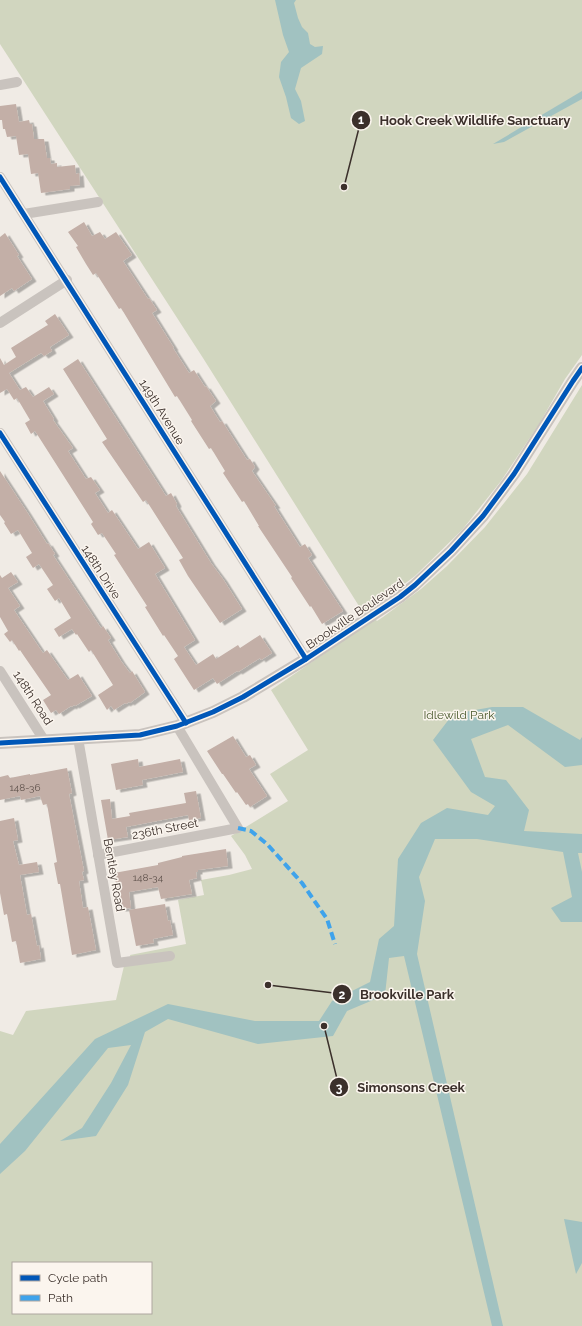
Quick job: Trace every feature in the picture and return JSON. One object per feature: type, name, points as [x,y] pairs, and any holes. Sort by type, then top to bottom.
[{"type":"street","points":[[0,85],[17,82]]},
{"type":"street","name":"149th Avenue","points":[[0,177],[67,280],[306,659]]},
{"type":"street","points":[[24,214],[98,202]]},
{"type":"street","points":[[0,323],[67,280]]},
{"type":"street","name":"Brookville Boulevard","points":[[0,743],[140,735],[182,724],[213,712],[243,697],[306,659],[400,597],[451,551],[483,516],[514,474],[572,381],[582,368]]},
{"type":"street","name":"148th Drive","points":[[0,433],[182,724],[238,828]]},
{"type":"street","name":"148th Road","points":[[0,671],[44,740]]},
{"type":"street","name":"Bentley Road","points":[[78,738],[117,963],[170,956]]},
{"type":"street","name":"236th Street","points":[[98,855],[238,828]]},
{"type":"green space","points":[[0,0],[582,0],[582,355],[565,379],[539,424],[501,481],[462,530],[415,576],[364,614],[203,358],[0,44]]},
{"type":"green space","name":"Idlewild Park","points":[[582,385],[582,1326],[0,1326],[0,1031],[13,1035],[26,1011],[116,1000],[124,966],[133,966],[130,955],[186,944],[178,900],[204,895],[201,880],[252,869],[245,855],[231,836],[288,801],[270,774],[308,750],[271,690],[375,619],[377,621],[383,617],[421,589],[447,566],[485,527],[527,474]]},
{"type":"water","points":[[275,0],[296,0],[294,3],[298,18],[302,27],[308,33],[310,44],[315,47],[323,46],[322,54],[301,68],[295,89],[301,101],[305,121],[299,124],[291,118],[279,77],[281,62],[289,52],[283,35]]},
{"type":"water","points":[[582,91],[582,99],[504,142],[493,144]]},
{"type":"water","points":[[492,707],[523,707],[580,740],[582,737],[582,765],[565,767],[508,725],[471,739],[485,777],[506,780],[529,810],[524,831],[582,834],[582,853],[578,853],[582,872],[582,922],[561,922],[551,908],[572,897],[563,852],[477,839],[435,839],[419,877],[425,901],[417,954],[503,1326],[492,1326],[404,956],[389,958],[385,995],[347,1011],[333,1036],[258,1044],[168,1019],[145,1032],[128,1085],[96,1136],[60,1141],[82,1128],[111,1083],[131,1045],[108,1048],[25,1151],[0,1174],[0,1144],[95,1039],[168,1004],[255,1021],[319,1021],[332,1001],[370,982],[379,939],[394,926],[398,859],[421,823],[447,808],[488,815],[495,806],[471,792],[433,740],[453,714]]},
{"type":"water","points":[[564,1219],[582,1222],[582,1263],[576,1274]]},
{"type":"building","points":[[16,104],[19,122],[29,120],[30,124],[32,124],[34,139],[44,139],[47,158],[50,158],[51,164],[57,163],[57,167],[75,165],[76,174],[79,173],[80,185],[70,186],[70,189],[41,193],[38,173],[31,174],[28,154],[19,155],[16,136],[7,137],[5,129],[3,129],[2,120],[0,120],[0,106]]},
{"type":"building","points":[[84,222],[92,236],[100,232],[105,239],[116,232],[132,255],[123,261],[157,310],[152,313],[189,373],[194,370],[216,401],[210,406],[220,422],[222,421],[247,460],[250,459],[255,467],[252,471],[276,506],[274,506],[300,547],[305,544],[312,555],[308,558],[343,611],[322,624],[311,606],[310,607],[258,526],[244,501],[242,502],[223,473],[225,471],[211,448],[209,449],[177,396],[175,397],[121,308],[119,309],[96,273],[93,275],[76,247],[78,246],[68,232]]},
{"type":"building","points":[[5,233],[19,255],[17,256],[32,279],[14,291],[12,288],[0,296],[0,237]]},
{"type":"building","points":[[55,314],[69,335],[50,347],[52,351],[44,356],[41,353],[9,373],[20,390],[26,387],[33,397],[49,387],[54,394],[43,401],[54,419],[53,420],[73,448],[68,451],[86,479],[91,477],[100,490],[95,493],[108,513],[112,510],[138,549],[149,542],[165,568],[155,574],[195,640],[184,647],[196,665],[213,654],[216,659],[238,645],[240,648],[260,635],[272,653],[261,660],[260,658],[217,684],[213,678],[194,690],[174,659],[178,656],[164,635],[163,636],[145,607],[147,606],[114,555],[116,554],[102,533],[98,535],[91,524],[93,522],[35,431],[31,434],[25,423],[30,420],[17,398],[14,400],[7,389],[0,393],[0,358],[4,365],[16,357],[11,348],[48,325],[45,321]]},
{"type":"building","points":[[78,359],[166,496],[171,493],[177,504],[176,506],[211,563],[242,609],[220,623],[188,576],[179,560],[183,558],[146,500],[143,502],[102,442],[107,439],[63,369]]},
{"type":"building","points":[[0,471],[47,544],[48,543],[55,554],[53,555],[101,628],[103,626],[111,638],[108,640],[121,661],[130,673],[132,671],[145,692],[130,703],[125,703],[114,710],[111,706],[107,710],[98,695],[113,685],[91,650],[89,652],[72,629],[59,637],[54,629],[71,618],[59,598],[55,601],[47,589],[53,585],[39,564],[33,568],[26,557],[32,553],[18,530],[11,534],[0,515]]},
{"type":"building","points":[[11,572],[18,582],[8,588],[20,606],[14,610],[43,653],[47,650],[68,680],[78,674],[92,696],[75,706],[71,706],[59,714],[56,710],[51,713],[43,700],[51,695],[20,650],[19,651],[12,640],[10,642],[4,634],[8,631],[0,617],[0,575],[2,578]]},
{"type":"building","points":[[233,736],[246,757],[250,755],[256,765],[249,769],[267,796],[250,807],[248,804],[246,805],[237,792],[236,793],[207,751]]},
{"type":"building","points":[[138,759],[139,767],[180,759],[183,772],[142,780],[143,785],[116,790],[111,764]]},
{"type":"building","points":[[67,768],[72,793],[69,794],[84,871],[82,872],[84,880],[79,881],[83,908],[88,907],[96,950],[72,955],[60,884],[58,884],[54,863],[57,862],[47,804],[43,805],[40,796],[21,800],[20,796],[0,800],[0,777],[8,775],[10,778]]},
{"type":"building","points":[[196,791],[201,818],[189,820],[188,815],[126,827],[128,837],[108,840],[101,800],[110,799],[112,819],[130,816],[129,813],[186,803],[184,793]]},
{"type":"building","points":[[14,818],[18,840],[13,841],[19,865],[37,862],[39,872],[20,875],[27,915],[31,914],[41,959],[20,963],[16,941],[12,942],[7,914],[4,915],[0,893],[0,821]]},
{"type":"building","points":[[226,849],[228,866],[198,870],[198,872],[196,872],[197,878],[189,880],[192,894],[161,899],[158,887],[129,892],[131,908],[121,909],[114,873],[158,865],[158,863],[182,856]]},
{"type":"building","points":[[165,904],[168,921],[170,920],[173,935],[153,939],[154,943],[136,946],[129,910]]},
{"type":"marked path","points":[[238,828],[251,831],[267,844],[302,883],[327,919],[335,944]]},
{"type":"cycle path","points":[[0,177],[306,659]]},
{"type":"cycle path","points":[[0,743],[140,735],[177,726],[213,712],[243,697],[306,659],[400,597],[451,551],[483,516],[514,474],[582,368]]},
{"type":"cycle path","points":[[0,433],[186,723]]},
{"type":"place","name":"Hook Creek Wildlife Sanctuary","points":[[344,187]]},
{"type":"place","name":"Brookville Park","points":[[268,985]]},
{"type":"place","name":"Simonsons Creek","points":[[324,1026]]}]
